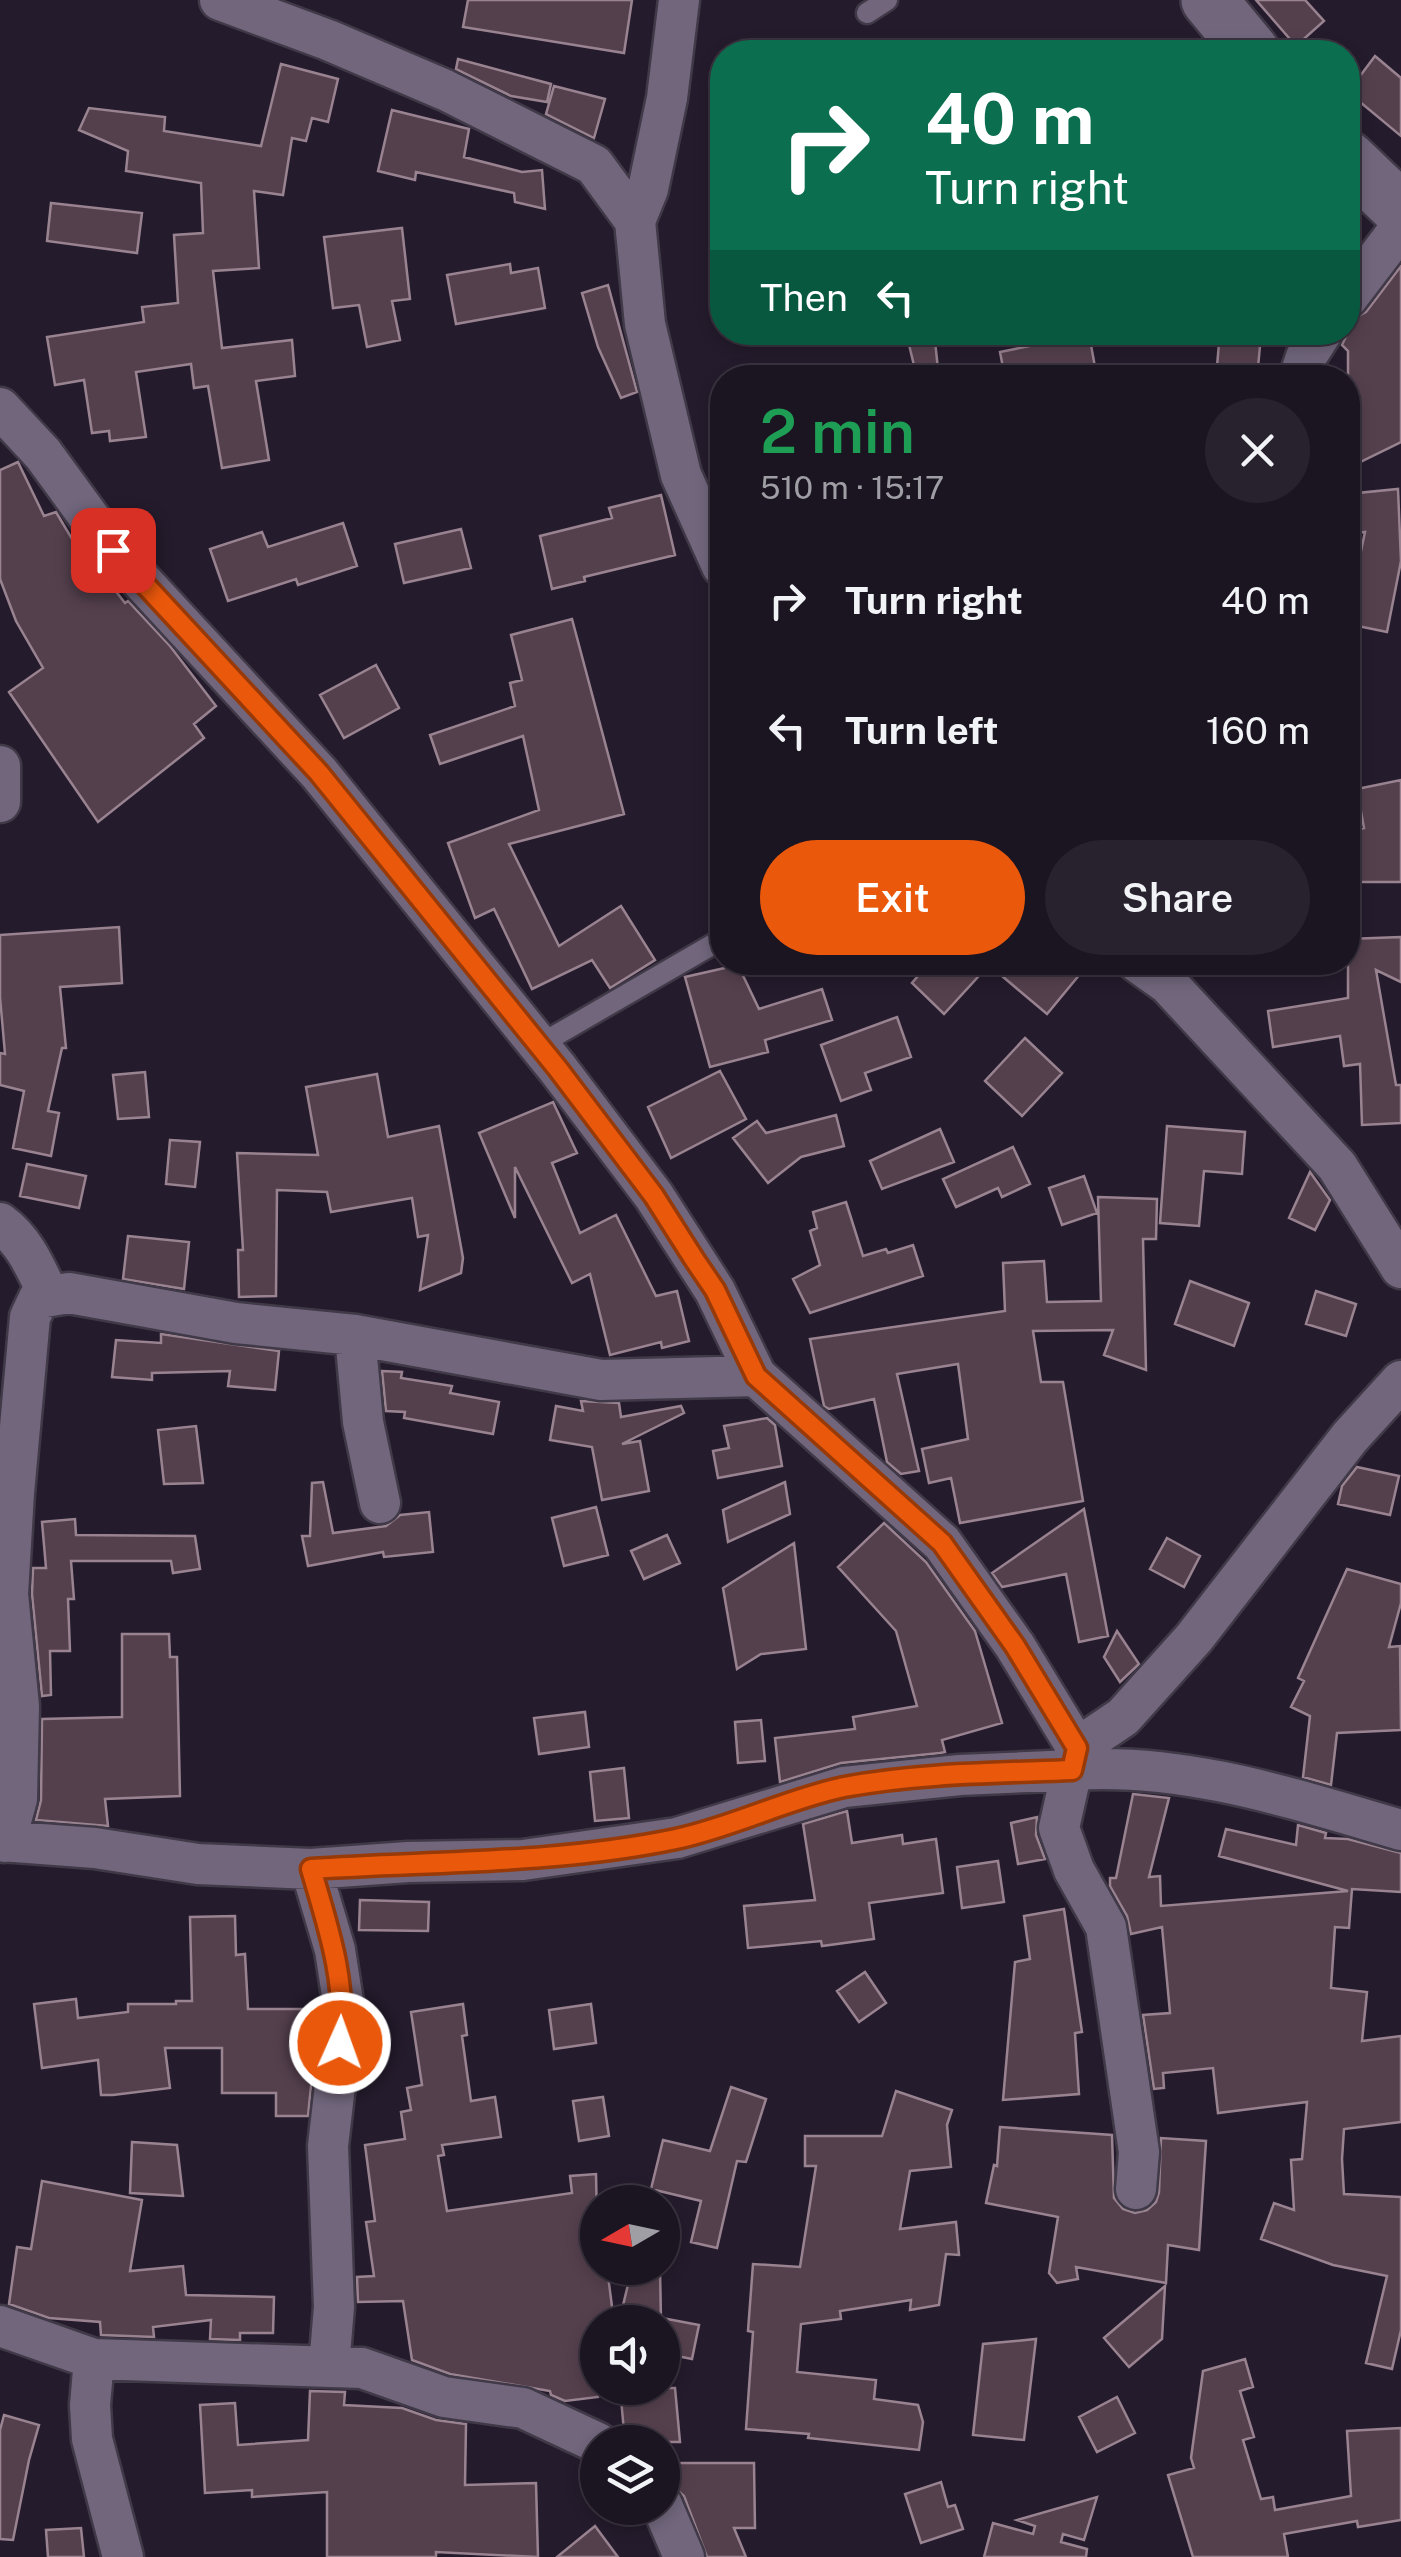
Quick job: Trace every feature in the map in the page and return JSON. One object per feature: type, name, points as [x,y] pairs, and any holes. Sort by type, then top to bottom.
[{"type":"street","points":[[220,0],[446,90],[594,165],[635,221]]},
{"type":"street","points":[[679,0],[663,116],[648,188],[635,221],[645,324],[681,475],[710,539]]},
{"type":"street","points":[[1208,0],[1242,40]]},
{"type":"street","points":[[1360,171],[1401,210]]},
{"type":"street","points":[[1360,281],[1401,227]]},
{"type":"street","points":[[0,408],[43,454],[113,550],[319,773],[539,1045],[654,1196],[715,1290],[756,1376],[942,1543],[1015,1646],[1075,1759]]},
{"type":"street","points":[[0,766],[0,802]]},
{"type":"street","points":[[1165,975],[1337,1166],[1401,1268]]},
{"type":"street","points":[[0,1223],[12,1232],[30,1257],[49,1296]]},
{"type":"street","points":[[756,1376],[601,1380],[355,1336],[236,1323],[68,1293],[39,1298],[30,1317],[7,1483],[8,1594],[19,1706],[17,1800],[3,1841],[94,1848],[198,1864],[311,1869],[542,1857],[677,1838],[844,1788],[1075,1759],[1248,1786],[1401,1830]]},
{"type":"street","points":[[355,1336],[363,1422],[380,1504]]},
{"type":"street","points":[[1136,2189],[1139,2152],[1106,1926],[1074,1870],[1059,1828],[1075,1759],[1122,1717],[1194,1638],[1350,1437],[1401,1381]]},
{"type":"street","points":[[311,1869],[335,1950],[344,2008],[328,2146],[334,2308],[328,2366]]},
{"type":"street","points":[[0,2326],[94,2359],[362,2368],[444,2397],[523,2408],[580,2435]]},
{"type":"street","points":[[94,2359],[92,2439],[123,2557]]},
{"type":"street","points":[[670,2525],[684,2557]]},
{"type":"lane","points":[[867,12],[887,0]]},
{"type":"lane","points":[[539,1045],[710,946]]},
{"type":"building","points":[[468,0],[632,0],[624,53],[463,27]]},
{"type":"building","points":[[1256,0],[1305,0],[1324,21],[1303,40],[1291,40]]},
{"type":"building","points":[[1375,56],[1401,78],[1401,136],[1360,102],[1360,76]]},
{"type":"building","points":[[458,59],[551,84],[547,102],[511,96],[456,69]]},
{"type":"building","points":[[281,64],[338,79],[328,122],[312,118],[306,141],[292,138],[283,195],[254,191],[259,268],[213,271],[222,348],[292,340],[295,376],[256,381],[269,460],[222,468],[208,386],[194,388],[191,364],[136,372],[146,437],[110,441],[109,431],[92,433],[84,380],[55,385],[47,337],[144,322],[142,307],[178,303],[174,235],[203,233],[201,183],[126,171],[128,151],[79,130],[89,108],[165,117],[164,131],[261,146]]},
{"type":"building","points":[[554,86],[605,99],[594,138],[546,114]]},
{"type":"building","points":[[392,110],[469,129],[464,157],[522,172],[542,170],[545,209],[515,202],[514,193],[416,172],[415,180],[378,171]]},
{"type":"building","points":[[51,203],[142,213],[137,253],[47,241]]},
{"type":"building","points":[[402,228],[410,299],[392,301],[400,340],[367,347],[359,305],[333,308],[324,237]]},
{"type":"building","points":[[510,264],[511,273],[538,268],[545,308],[456,324],[447,275]]},
{"type":"building","points":[[1401,266],[1401,442],[1360,462],[1360,365],[1348,365],[1348,351],[1342,345],[1360,345],[1360,315]]},
{"type":"building","points":[[608,285],[637,392],[621,398],[598,347],[582,293]]},
{"type":"building","points":[[909,345],[935,345],[938,365],[914,365]]},
{"type":"building","points":[[1035,345],[1091,345],[1095,365],[1002,365],[1000,352]]},
{"type":"building","points":[[1219,345],[1260,346],[1258,365],[1217,365]]},
{"type":"building","points":[[18,462],[44,516],[56,512],[78,549],[82,548],[125,603],[128,601],[170,646],[216,706],[194,724],[204,738],[98,822],[9,692],[43,668],[16,621],[0,579],[0,470]]},
{"type":"building","points":[[1398,489],[1401,561],[1387,632],[1360,626],[1360,556],[1365,532],[1360,533],[1360,493]]},
{"type":"building","points":[[661,495],[675,555],[584,577],[585,581],[552,589],[540,536],[612,518],[609,508]]},
{"type":"building","points":[[343,523],[357,566],[298,585],[296,579],[228,601],[210,549],[262,532],[268,547]]},
{"type":"building","points":[[461,529],[471,568],[404,583],[395,544]]},
{"type":"building","points":[[572,619],[624,814],[509,844],[559,946],[621,906],[655,960],[610,988],[592,960],[532,989],[494,909],[475,918],[448,843],[539,810],[523,736],[440,764],[430,735],[515,706],[510,683],[522,680],[511,635]]},
{"type":"building","points":[[376,665],[399,708],[344,738],[320,695]]},
{"type":"building","points":[[1401,780],[1401,882],[1360,882],[1360,829],[1364,828],[1360,788]]},
{"type":"building","points":[[119,927],[122,983],[60,987],[66,1048],[62,1048],[48,1111],[59,1113],[51,1156],[13,1148],[24,1091],[0,1085],[0,1053],[5,1054],[0,935]]},
{"type":"building","points":[[1401,937],[1401,982],[1376,970],[1396,1085],[1401,1085],[1401,1123],[1362,1125],[1360,1064],[1344,1066],[1340,1036],[1273,1047],[1268,1011],[1348,998],[1348,975],[1360,975],[1360,939]]},
{"type":"building","points":[[710,971],[710,975],[743,975],[759,1009],[822,989],[832,1020],[765,1040],[768,1052],[710,1067],[685,977]]},
{"type":"building","points":[[919,975],[980,975],[944,1014],[912,983]]},
{"type":"building","points":[[1001,975],[1079,975],[1047,1014]]},
{"type":"building","points":[[897,1017],[911,1057],[865,1073],[871,1090],[841,1101],[821,1045]]},
{"type":"building","points":[[1025,1038],[1062,1073],[1022,1116],[985,1081]]},
{"type":"building","points":[[720,1071],[746,1119],[671,1158],[648,1107]]},
{"type":"building","points":[[145,1072],[149,1117],[118,1119],[113,1075]]},
{"type":"building","points":[[377,1074],[388,1137],[439,1126],[463,1258],[461,1273],[420,1290],[428,1235],[418,1237],[412,1198],[331,1212],[327,1192],[277,1190],[276,1296],[239,1297],[238,1250],[243,1250],[237,1153],[318,1155],[306,1087]]},
{"type":"building","points":[[553,1102],[577,1153],[552,1163],[580,1233],[616,1215],[656,1296],[677,1291],[689,1341],[662,1348],[661,1342],[610,1355],[590,1274],[572,1283],[515,1167],[515,1218],[479,1133]]},
{"type":"building","points":[[836,1115],[844,1146],[801,1157],[768,1183],[733,1138],[757,1121],[766,1133]]},
{"type":"building","points":[[1167,1126],[1245,1132],[1242,1174],[1204,1171],[1199,1226],[1160,1223]]},
{"type":"building","points":[[940,1129],[954,1162],[882,1189],[870,1161]]},
{"type":"building","points":[[170,1140],[200,1142],[195,1187],[166,1184]]},
{"type":"building","points":[[1013,1147],[1030,1184],[1002,1197],[998,1188],[956,1207],[943,1179]]},
{"type":"building","points":[[27,1164],[86,1176],[79,1208],[20,1196]]},
{"type":"building","points":[[1310,1172],[1330,1200],[1315,1230],[1289,1218]]},
{"type":"building","points":[[1084,1176],[1097,1213],[1062,1225],[1049,1188]]},
{"type":"building","points":[[1098,1197],[1157,1199],[1156,1239],[1143,1239],[1146,1370],[1104,1355],[1113,1330],[1033,1331],[1041,1382],[1063,1382],[1083,1501],[960,1523],[951,1478],[929,1483],[922,1449],[968,1439],[958,1364],[897,1374],[919,1471],[901,1474],[887,1462],[874,1399],[829,1409],[824,1406],[810,1339],[1005,1311],[1003,1263],[1044,1261],[1047,1302],[1101,1301]]},
{"type":"building","points":[[846,1202],[863,1256],[913,1245],[923,1276],[810,1313],[793,1279],[820,1265],[810,1231],[817,1228],[813,1212]]},
{"type":"building","points":[[128,1236],[189,1242],[184,1289],[123,1279]]},
{"type":"building","points":[[1190,1281],[1249,1303],[1234,1346],[1175,1324]]},
{"type":"building","points":[[1316,1291],[1356,1304],[1346,1336],[1306,1324]]},
{"type":"building","points":[[161,1334],[279,1351],[275,1390],[228,1386],[230,1371],[152,1373],[152,1380],[112,1377],[116,1340],[161,1343]]},
{"type":"building","points":[[382,1371],[402,1372],[401,1378],[452,1386],[450,1393],[499,1402],[493,1434],[404,1418],[405,1412],[386,1411]]},
{"type":"building","points":[[581,1401],[619,1403],[621,1417],[681,1406],[684,1413],[622,1444],[640,1441],[649,1491],[602,1500],[592,1447],[550,1440],[556,1406],[583,1411]]},
{"type":"building","points":[[767,1418],[775,1425],[782,1466],[718,1478],[713,1451],[729,1448],[724,1426]]},
{"type":"building","points":[[196,1426],[203,1483],[164,1484],[158,1430]]},
{"type":"building","points":[[1357,1467],[1399,1476],[1390,1515],[1338,1504],[1342,1486]]},
{"type":"building","points":[[323,1482],[333,1533],[386,1526],[400,1515],[429,1512],[433,1552],[384,1557],[383,1552],[308,1566],[302,1536],[310,1536],[312,1483]]},
{"type":"building","points":[[785,1482],[790,1514],[728,1542],[723,1510]]},
{"type":"building","points":[[596,1507],[608,1555],[564,1566],[552,1518]]},
{"type":"building","points":[[1084,1509],[1108,1636],[1079,1642],[1066,1574],[1002,1587],[992,1573]]},
{"type":"building","points":[[75,1519],[76,1535],[195,1536],[200,1569],[173,1573],[171,1561],[71,1561],[74,1599],[68,1599],[70,1651],[50,1651],[51,1695],[42,1696],[33,1568],[46,1568],[42,1522]]},
{"type":"building","points":[[884,1523],[926,1562],[975,1631],[1002,1723],[942,1740],[945,1752],[841,1763],[780,1782],[775,1738],[855,1729],[853,1717],[917,1706],[896,1631],[838,1567]]},
{"type":"building","points":[[667,1535],[680,1563],[644,1579],[631,1551]]},
{"type":"building","points":[[1167,1538],[1200,1556],[1184,1587],[1150,1569]]},
{"type":"building","points":[[794,1543],[806,1649],[761,1654],[737,1669],[723,1588]]},
{"type":"building","points":[[1347,1569],[1401,1584],[1401,1603],[1389,1647],[1400,1646],[1401,1730],[1337,1733],[1331,1785],[1303,1777],[1310,1716],[1291,1707],[1304,1681],[1298,1678]]},
{"type":"building","points":[[1117,1631],[1139,1664],[1120,1682],[1104,1657]]},
{"type":"building","points":[[122,1634],[169,1634],[170,1657],[177,1657],[180,1796],[105,1799],[108,1826],[36,1820],[41,1800],[42,1719],[122,1717]]},
{"type":"building","points":[[585,1712],[589,1747],[539,1754],[534,1718]]},
{"type":"building","points":[[761,1720],[765,1761],[738,1763],[735,1722]]},
{"type":"building","points":[[624,1768],[629,1818],[595,1821],[590,1772]]},
{"type":"building","points":[[1133,1794],[1169,1798],[1149,1877],[1160,1876],[1161,1906],[1348,1891],[1219,1856],[1226,1829],[1296,1845],[1298,1825],[1326,1833],[1325,1838],[1348,1839],[1401,1853],[1401,1892],[1352,1889],[1349,1928],[1335,1927],[1331,1988],[1367,1992],[1362,2041],[1401,2036],[1401,2122],[1344,2129],[1342,2159],[1344,2194],[1401,2197],[1401,2330],[1392,2369],[1366,2363],[1387,2276],[1333,2265],[1261,2239],[1274,2203],[1294,2210],[1291,2160],[1302,2159],[1307,2102],[1218,2113],[1213,2068],[1163,2073],[1164,2088],[1154,2089],[1143,2015],[1170,2013],[1162,1927],[1131,1934],[1127,1916],[1110,1886],[1110,1878],[1116,1878]]},
{"type":"building","points":[[847,1811],[852,1843],[902,1835],[903,1844],[936,1839],[943,1893],[869,1903],[874,1939],[822,1946],[821,1941],[748,1948],[744,1906],[815,1900],[803,1824]]},
{"type":"building","points":[[1037,1817],[1036,1835],[1045,1859],[1018,1864],[1011,1823]]},
{"type":"building","points":[[998,1861],[1004,1902],[962,1908],[957,1867]]},
{"type":"building","points":[[360,1900],[429,1902],[428,1931],[359,1930]]},
{"type":"building","points":[[1064,1909],[1082,2032],[1075,2033],[1079,2094],[1003,2100],[1015,1962],[1030,1959],[1024,1916]]},
{"type":"building","points":[[235,1916],[236,1955],[245,1954],[248,2009],[305,2009],[305,2077],[312,2076],[308,2116],[276,2116],[276,2093],[222,2093],[222,2048],[165,2048],[170,2088],[113,2095],[101,2095],[98,2060],[42,2068],[34,2004],[76,1999],[78,2018],[128,2012],[128,2004],[192,2001],[190,1917]]},
{"type":"building","points":[[865,1972],[886,2003],[859,2022],[837,1991]]},
{"type":"building","points":[[463,2004],[467,2035],[462,2036],[471,2101],[495,2097],[501,2137],[442,2145],[444,2155],[438,2156],[447,2211],[572,2193],[570,2176],[596,2174],[596,2185],[580,2185],[580,2285],[609,2285],[612,2305],[580,2305],[580,2399],[565,2401],[550,2391],[450,2374],[412,2360],[403,2301],[358,2302],[357,2277],[374,2276],[366,2222],[375,2221],[365,2145],[405,2139],[401,2112],[411,2110],[407,2088],[422,2085],[411,2012]]},
{"type":"building","points":[[591,2004],[596,2043],[554,2049],[549,2010]]},
{"type":"building","points":[[731,2087],[766,2099],[746,2162],[737,2161],[717,2248],[691,2242],[701,2201],[680,2196],[680,2185],[652,2185],[663,2140],[710,2151]]},
{"type":"building","points":[[896,2091],[952,2110],[947,2125],[951,2167],[910,2171],[900,2229],[956,2222],[959,2255],[946,2254],[939,2305],[910,2310],[911,2300],[840,2311],[841,2319],[801,2324],[797,2372],[876,2380],[874,2399],[918,2405],[923,2422],[919,2450],[746,2429],[753,2264],[800,2267],[816,2166],[805,2166],[805,2136],[882,2136]]},
{"type":"building","points":[[603,2097],[609,2136],[579,2141],[573,2101]]},
{"type":"building","points":[[1000,2127],[1112,2135],[1114,2198],[1123,2209],[1135,2213],[1156,2202],[1161,2138],[1206,2141],[1199,2250],[1168,2245],[1166,2283],[1076,2267],[1078,2279],[1057,2283],[1049,2273],[1058,2217],[986,2203],[994,2165],[997,2166]]},
{"type":"building","points":[[132,2142],[177,2145],[183,2196],[130,2193]]},
{"type":"building","points":[[42,2181],[142,2200],[130,2271],[183,2266],[186,2295],[274,2297],[273,2333],[240,2333],[240,2340],[210,2339],[211,2320],[153,2327],[154,2337],[101,2335],[100,2322],[49,2318],[9,2304],[17,2247],[31,2249]]},
{"type":"building","points":[[628,2285],[660,2285],[661,2305],[623,2305]]},
{"type":"building","points":[[1165,2286],[1162,2339],[1129,2367],[1104,2338]]},
{"type":"building","points":[[680,2321],[699,2325],[692,2359],[680,2357]]},
{"type":"building","points":[[1036,2339],[1024,2440],[973,2435],[983,2344]]},
{"type":"building","points":[[1245,2359],[1253,2387],[1240,2391],[1254,2437],[1243,2440],[1261,2499],[1273,2497],[1275,2510],[1351,2496],[1347,2431],[1401,2428],[1401,2520],[1358,2527],[1357,2521],[1284,2534],[1288,2557],[1193,2557],[1168,2475],[1194,2468],[1191,2458],[1203,2371]]},
{"type":"building","points":[[310,2391],[345,2392],[344,2405],[402,2408],[436,2420],[466,2424],[465,2485],[536,2483],[538,2557],[436,2552],[436,2557],[327,2557],[327,2492],[252,2497],[252,2490],[205,2493],[200,2405],[235,2403],[238,2445],[308,2440]]},
{"type":"building","points":[[1117,2397],[1135,2433],[1097,2452],[1079,2417]]},
{"type":"building","points":[[622,2405],[677,2405],[678,2425],[623,2425]]},
{"type":"building","points":[[4,2415],[39,2425],[13,2540],[0,2539],[0,2430]]},
{"type":"building","points":[[680,2463],[754,2463],[755,2528],[734,2528],[746,2557],[707,2557],[680,2493]]},
{"type":"building","points":[[941,2482],[948,2507],[955,2505],[963,2529],[921,2543],[905,2494]]},
{"type":"building","points":[[1097,2497],[1084,2540],[1063,2534],[1061,2542],[1087,2549],[1086,2557],[984,2557],[993,2523],[1033,2534],[1035,2526],[1017,2520]]},
{"type":"building","points":[[595,2526],[618,2557],[557,2557]]},
{"type":"building","points":[[81,2528],[84,2557],[48,2557],[46,2530]]},
{"type":"route","points":[[113,550],[319,773],[558,1069],[654,1196],[715,1290],[756,1376],[942,1543],[1015,1646],[1077,1748],[1072,1770],[960,1775],[844,1788],[677,1838],[523,1860],[311,1869],[335,1950],[344,2008],[340,2043]]}]
